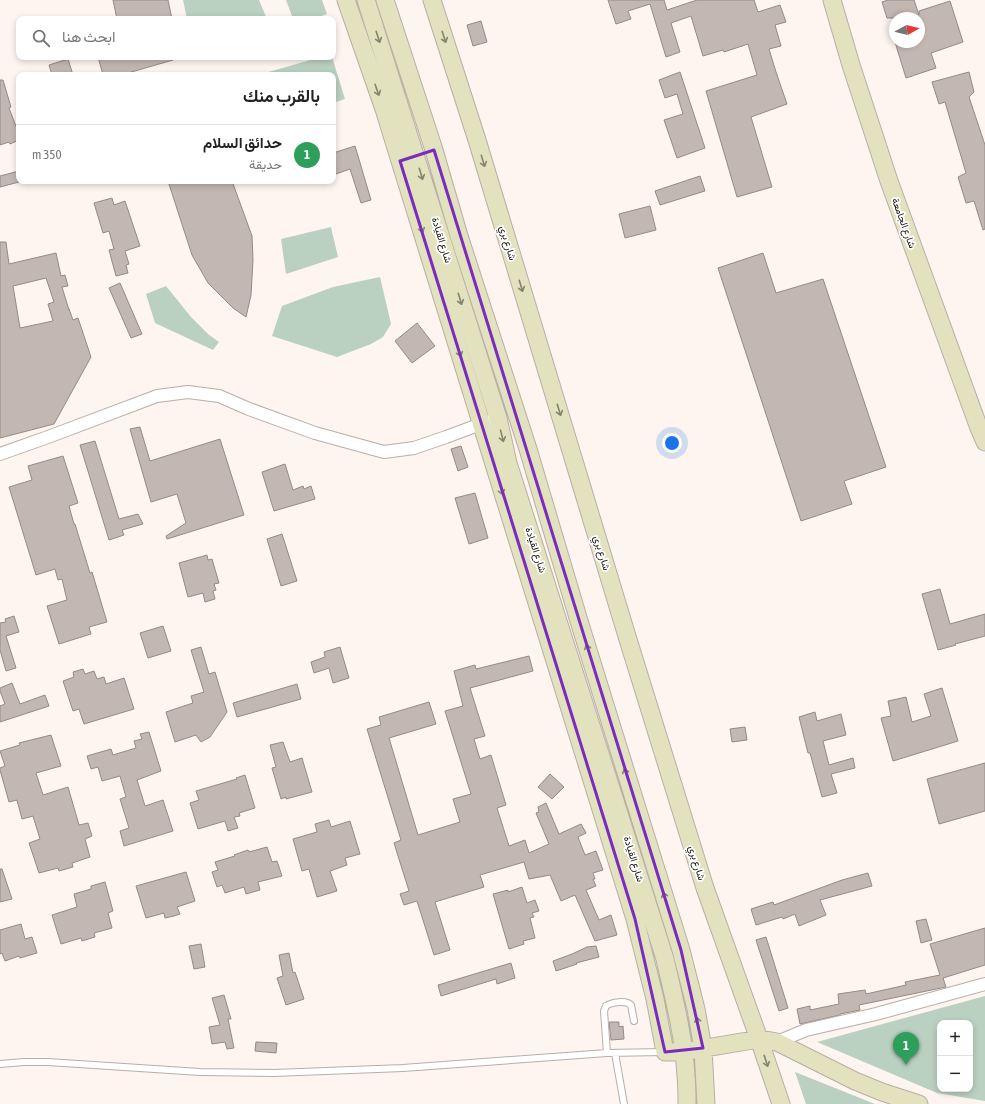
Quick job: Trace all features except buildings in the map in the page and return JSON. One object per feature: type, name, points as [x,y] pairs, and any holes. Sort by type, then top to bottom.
[{"type":"main road","name":"شارع القيادة","points":[[346,0],[384,109],[408,158]]},
{"type":"main road","name":"شارع القيادة","points":[[366,0],[408,158],[490,421],[508,463],[665,959],[683,1052],[686,1075],[687,1104]]},
{"type":"main road","name":"شارع القيادة","points":[[385,0],[528,449],[681,950],[696,1009],[703,1048],[706,1104]]},
{"type":"main road","name":"شارع بري","points":[[432,0],[477,140],[626,633],[705,888],[759,1039],[780,1104]]},
{"type":"main road","name":"شارع الجامعة","points":[[832,0],[851,65],[889,181],[985,442]]},
{"type":"main road","points":[[408,158],[434,150]]},
{"type":"main road","name":"شارع القيادة","points":[[490,421],[506,502],[635,919],[656,999],[665,1052]]},
{"type":"main road","points":[[665,1052],[683,1052],[759,1039],[777,1042],[855,1081],[882,1092],[919,1104]]},
{"type":"street","points":[[0,454],[157,396],[188,392],[219,396],[249,409],[315,433],[384,452],[414,448],[446,438],[490,421]]},
{"type":"street","points":[[777,1042],[806,1030],[876,1014],[985,984]]},
{"type":"lane","points":[[607,1053],[604,1011],[606,1006],[611,1003],[628,1002],[631,1005],[634,1021]]},
{"type":"lane","points":[[0,1064],[48,1062],[200,1072],[274,1074],[403,1068],[607,1053],[665,1052]]},
{"type":"lane","points":[[615,1053],[624,1104]]},
{"type":"highlighted area","points":[[434,150],[681,950],[703,1048],[665,1052],[635,919],[400,161]]},
{"type":"green space","points":[[183,0],[259,0],[266,16],[186,16]]},
{"type":"green space","points":[[286,0],[322,0],[327,14],[321,16],[292,16]]},
{"type":"green space","points":[[310,60],[333,60],[345,99],[336,102],[336,72],[268,72]]},
{"type":"green space","points":[[331,227],[338,257],[286,274],[281,239]]},
{"type":"green space","points":[[380,277],[391,324],[383,337],[371,344],[337,357],[272,336],[282,306],[333,287]]},
{"type":"green space","points":[[166,286],[191,317],[208,334],[219,342],[213,350],[155,323],[146,294]]},
{"type":"green space","points":[[985,996],[985,1101],[937,1093],[817,1042]]},
{"type":"green space","points":[[795,1072],[875,1104],[806,1104]]},
{"type":"place","name":"حدائق السلام","points":[[906,1065]]}]
